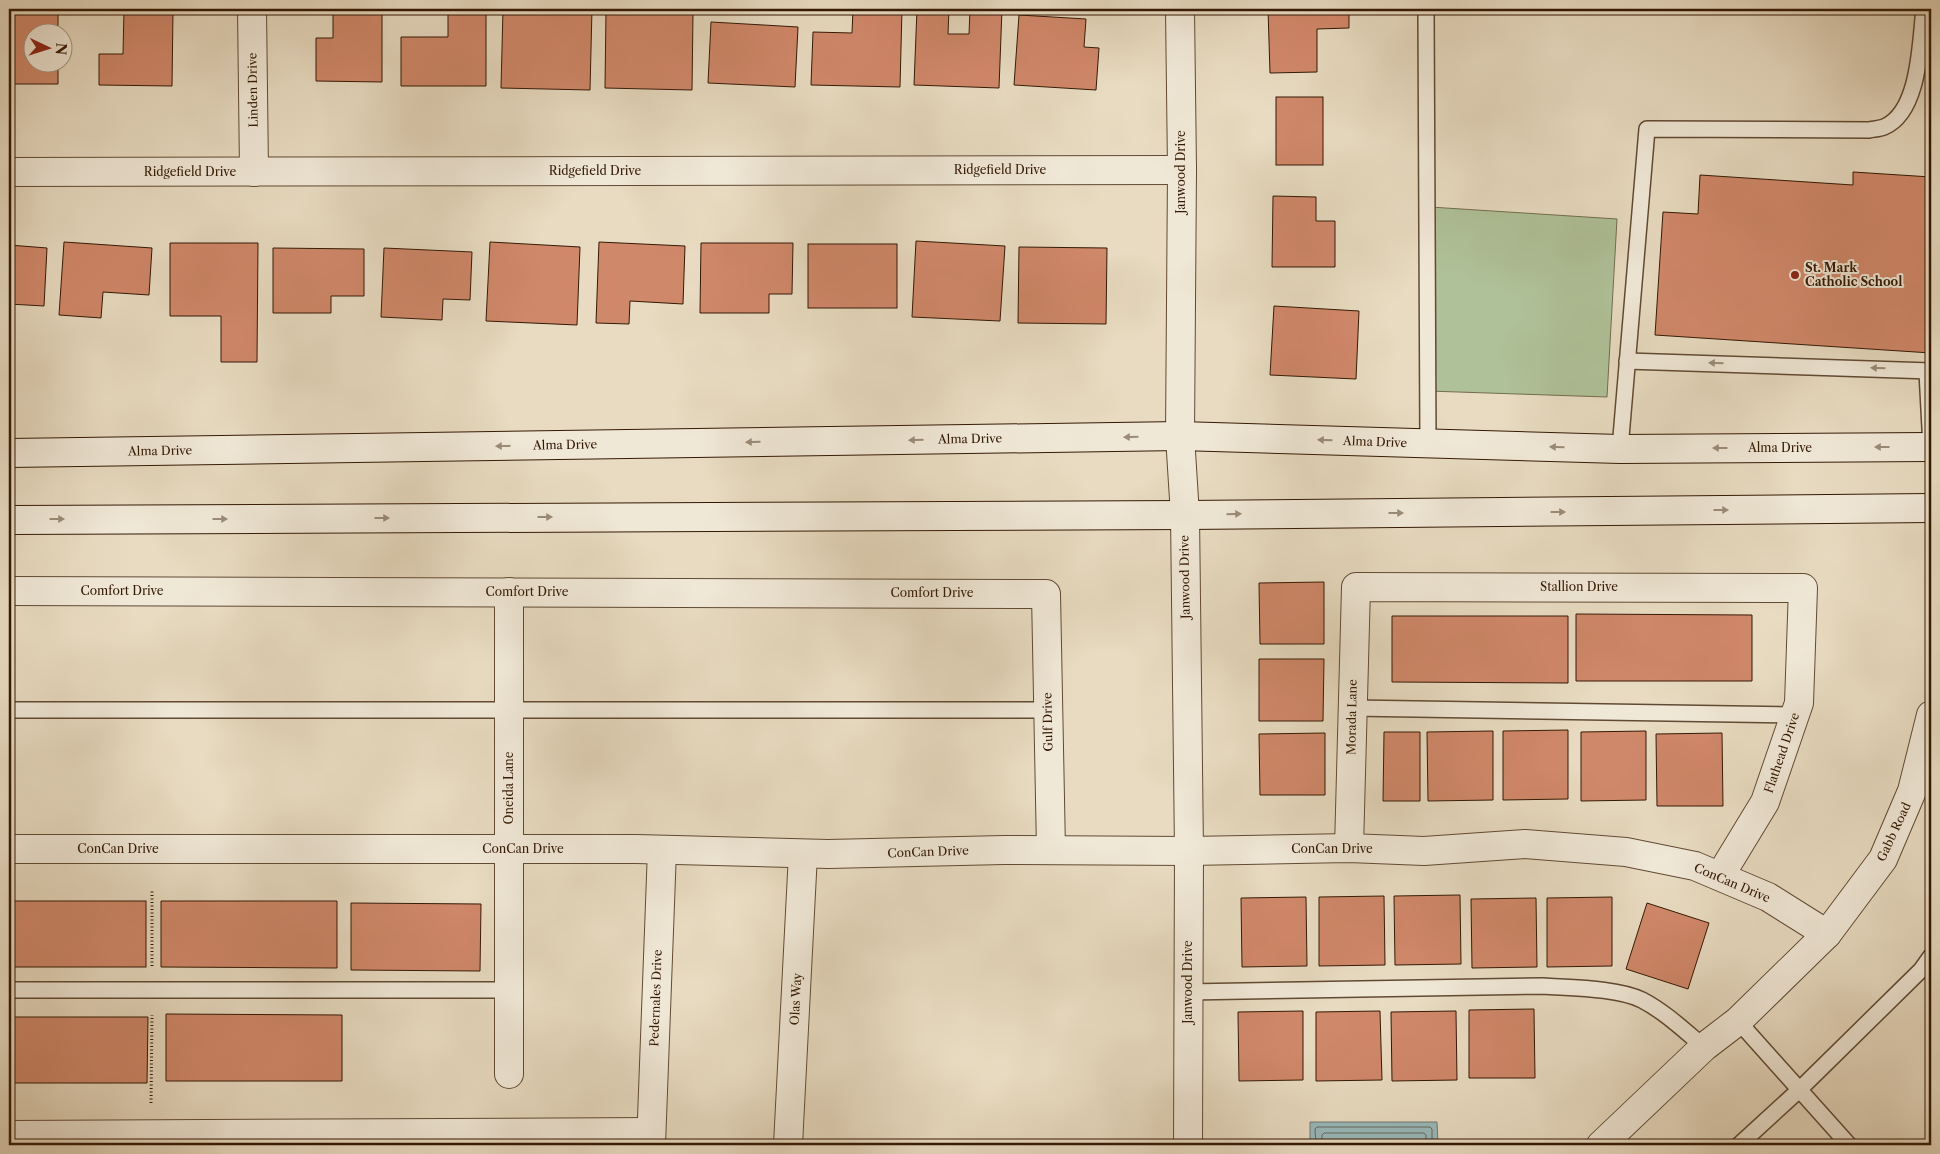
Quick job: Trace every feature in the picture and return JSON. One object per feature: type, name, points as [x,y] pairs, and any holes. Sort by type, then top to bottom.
[{"type":"street","name":"Linden Drive","points":[[252,9],[254,172]]},
{"type":"street","name":"Janwood Drive","points":[[1180,9],[1182,170],[1180,436],[1185,515],[1189,851],[1188,1145]]},
{"type":"street","name":"Ridgefield Drive","points":[[9,172],[1182,170]]},
{"type":"street","name":"Alma Drive","points":[[9,453],[1180,436],[1620,448],[1931,447]]},
{"type":"street","points":[[9,520],[1185,515],[1931,508]]},
{"type":"street","name":"Stallion Drive","points":[[1356,587],[1803,588]]},
{"type":"street","name":"Morada Lane","points":[[1349,848],[1356,587]]},
{"type":"street","name":"Flathead Drive","points":[[1720,876],[1765,802],[1799,703],[1803,588]]},
{"type":"street","name":"Comfort Drive","points":[[9,591],[1046,594]]},
{"type":"street","name":"Oneida Lane","points":[[509,1074],[510,592]]},
{"type":"street","name":"Gulf Drive","points":[[1046,594],[1051,850]]},
{"type":"street","name":"Gabb Road","points":[[1601,1145],[1704,1047],[1738,1021],[1827,934],[1883,859],[1912,791],[1931,715]]},
{"type":"street","name":"ConCan Drive","points":[[9,849],[509,849],[662,850],[803,854],[1349,848],[1424,850],[1525,844],[1626,852],[1695,866],[1768,897],[1827,934]]},
{"type":"street","name":"Pedernales Drive","points":[[651,1139],[662,850]]},
{"type":"street","name":"Olas Way","points":[[788,1145],[803,854]]},
{"type":"street","points":[[9,1135],[651,1139]]},
{"type":"lane","points":[[1426,9],[1428,443]]},
{"type":"lane","points":[[1620,448],[1647,129],[1869,130],[1884,127],[1898,117],[1908,103],[1914,82],[1924,9]]},
{"type":"lane","points":[[1628,361],[1887,368],[1929,371],[1931,447]]},
{"type":"lane","points":[[1352,708],[1795,715]]},
{"type":"lane","points":[[9,710],[1048,710]]},
{"type":"lane","points":[[1739,1145],[1798,1091],[1921,970],[1931,956]]},
{"type":"lane","points":[[1188,992],[1533,986],[1600,990],[1641,1000],[1673,1021],[1704,1047]]},
{"type":"lane","points":[[9,990],[509,990]]},
{"type":"lane","points":[[1738,1021],[1798,1091],[1849,1145]]},
{"type":"green space","points":[[1430,207],[1617,219],[1607,397],[1428,391]]},
{"type":"water","points":[[1310,1122],[1437,1122],[1438,1143],[1310,1143]]},
{"type":"building","points":[[9,9],[58,9],[58,22],[22,22],[22,72],[58,72],[58,84],[9,84]]},
{"type":"building","points":[[124,9],[173,10],[172,86],[99,85],[99,54],[123,54]]},
{"type":"building","points":[[333,9],[382,9],[382,82],[316,81],[316,38],[333,38]]},
{"type":"building","points":[[448,9],[486,9],[486,86],[401,86],[401,37],[448,37]]},
{"type":"building","points":[[503,9],[592,9],[590,90],[501,88]]},
{"type":"building","points":[[853,9],[902,9],[900,87],[811,85],[813,32],[852,33]]},
{"type":"building","points":[[917,9],[949,9],[948,34],[969,34],[970,9],[1002,9],[999,88],[914,85]]},
{"type":"building","points":[[1268,9],[1349,9],[1349,28],[1317,29],[1317,72],[1270,73]]},
{"type":"building","points":[[606,11],[693,13],[692,90],[605,88]]},
{"type":"building","points":[[1019,15],[1086,19],[1084,47],[1099,48],[1096,90],[1014,85]]},
{"type":"building","points":[[711,22],[798,27],[795,87],[708,83]]},
{"type":"building","points":[[1276,97],[1323,97],[1323,165],[1276,165]]},
{"type":"building","name":"St. Mark Catholic School","points":[[1853,172],[1931,177],[1931,353],[1655,335],[1663,212],[1698,214],[1700,175],[1853,185]]},
{"type":"building","points":[[1273,196],[1316,197],[1316,221],[1335,221],[1335,267],[1272,267]]},
{"type":"building","points":[[916,241],[1005,246],[1000,321],[912,317]]},
{"type":"building","points":[[64,242],[152,248],[149,295],[103,292],[101,318],[59,315]]},
{"type":"building","points":[[490,242],[580,247],[577,325],[486,321]]},
{"type":"building","points":[[599,242],[685,246],[683,304],[630,301],[629,324],[596,323]]},
{"type":"building","points":[[170,243],[258,243],[257,362],[221,362],[221,316],[170,316]]},
{"type":"building","points":[[701,243],[793,243],[792,294],[769,294],[769,313],[700,313]]},
{"type":"building","points":[[808,244],[897,244],[897,308],[808,308]]},
{"type":"building","points":[[9,245],[47,248],[44,306],[9,304]]},
{"type":"building","points":[[1019,247],[1107,248],[1106,324],[1018,323]]},
{"type":"building","points":[[273,248],[364,249],[364,296],[331,296],[331,313],[273,313]]},
{"type":"building","points":[[384,248],[472,252],[470,300],[443,299],[442,320],[381,317]]},
{"type":"building","points":[[1274,306],[1359,311],[1356,379],[1270,375]]},
{"type":"building","points":[[1324,582],[1324,644],[1260,644],[1259,583]]},
{"type":"building","points":[[1576,614],[1752,615],[1752,681],[1576,681]]},
{"type":"building","points":[[1392,616],[1568,616],[1568,683],[1392,682]]},
{"type":"building","points":[[1259,659],[1324,659],[1323,721],[1259,721]]},
{"type":"building","points":[[1568,730],[1568,799],[1503,800],[1503,731]]},
{"type":"building","points":[[1493,731],[1493,800],[1428,801],[1427,732]]},
{"type":"building","points":[[1646,731],[1646,800],[1581,801],[1581,732]]},
{"type":"building","points":[[1384,732],[1420,732],[1420,801],[1383,801]]},
{"type":"building","points":[[1325,733],[1325,795],[1260,795],[1259,734]]},
{"type":"building","points":[[1722,733],[1723,806],[1657,806],[1656,734]]},
{"type":"building","points":[[1460,895],[1461,964],[1395,965],[1394,896]]},
{"type":"building","points":[[1384,896],[1385,965],[1319,966],[1319,897]]},
{"type":"building","points":[[1306,897],[1307,966],[1242,967],[1241,898]]},
{"type":"building","points":[[1612,897],[1612,966],[1547,967],[1547,898]]},
{"type":"building","points":[[1536,898],[1537,967],[1472,968],[1471,899]]},
{"type":"building","points":[[9,901],[146,901],[146,967],[9,967]]},
{"type":"building","points":[[161,901],[337,901],[337,968],[161,967]]},
{"type":"building","points":[[351,903],[481,904],[480,971],[351,970]]},
{"type":"building","points":[[1647,903],[1709,923],[1688,989],[1626,969]]},
{"type":"building","points":[[1534,1009],[1535,1078],[1469,1078],[1469,1010]]},
{"type":"building","points":[[1303,1011],[1303,1080],[1239,1081],[1238,1012]]},
{"type":"building","points":[[1380,1011],[1382,1080],[1316,1081],[1316,1012]]},
{"type":"building","points":[[1456,1011],[1457,1080],[1392,1081],[1391,1012]]},
{"type":"building","points":[[166,1014],[342,1015],[342,1081],[166,1081]]},
{"type":"building","points":[[9,1017],[148,1017],[147,1083],[9,1083]]},
{"type":"place","name":"St. Mark Catholic School","points":[[1795,275]]}]
